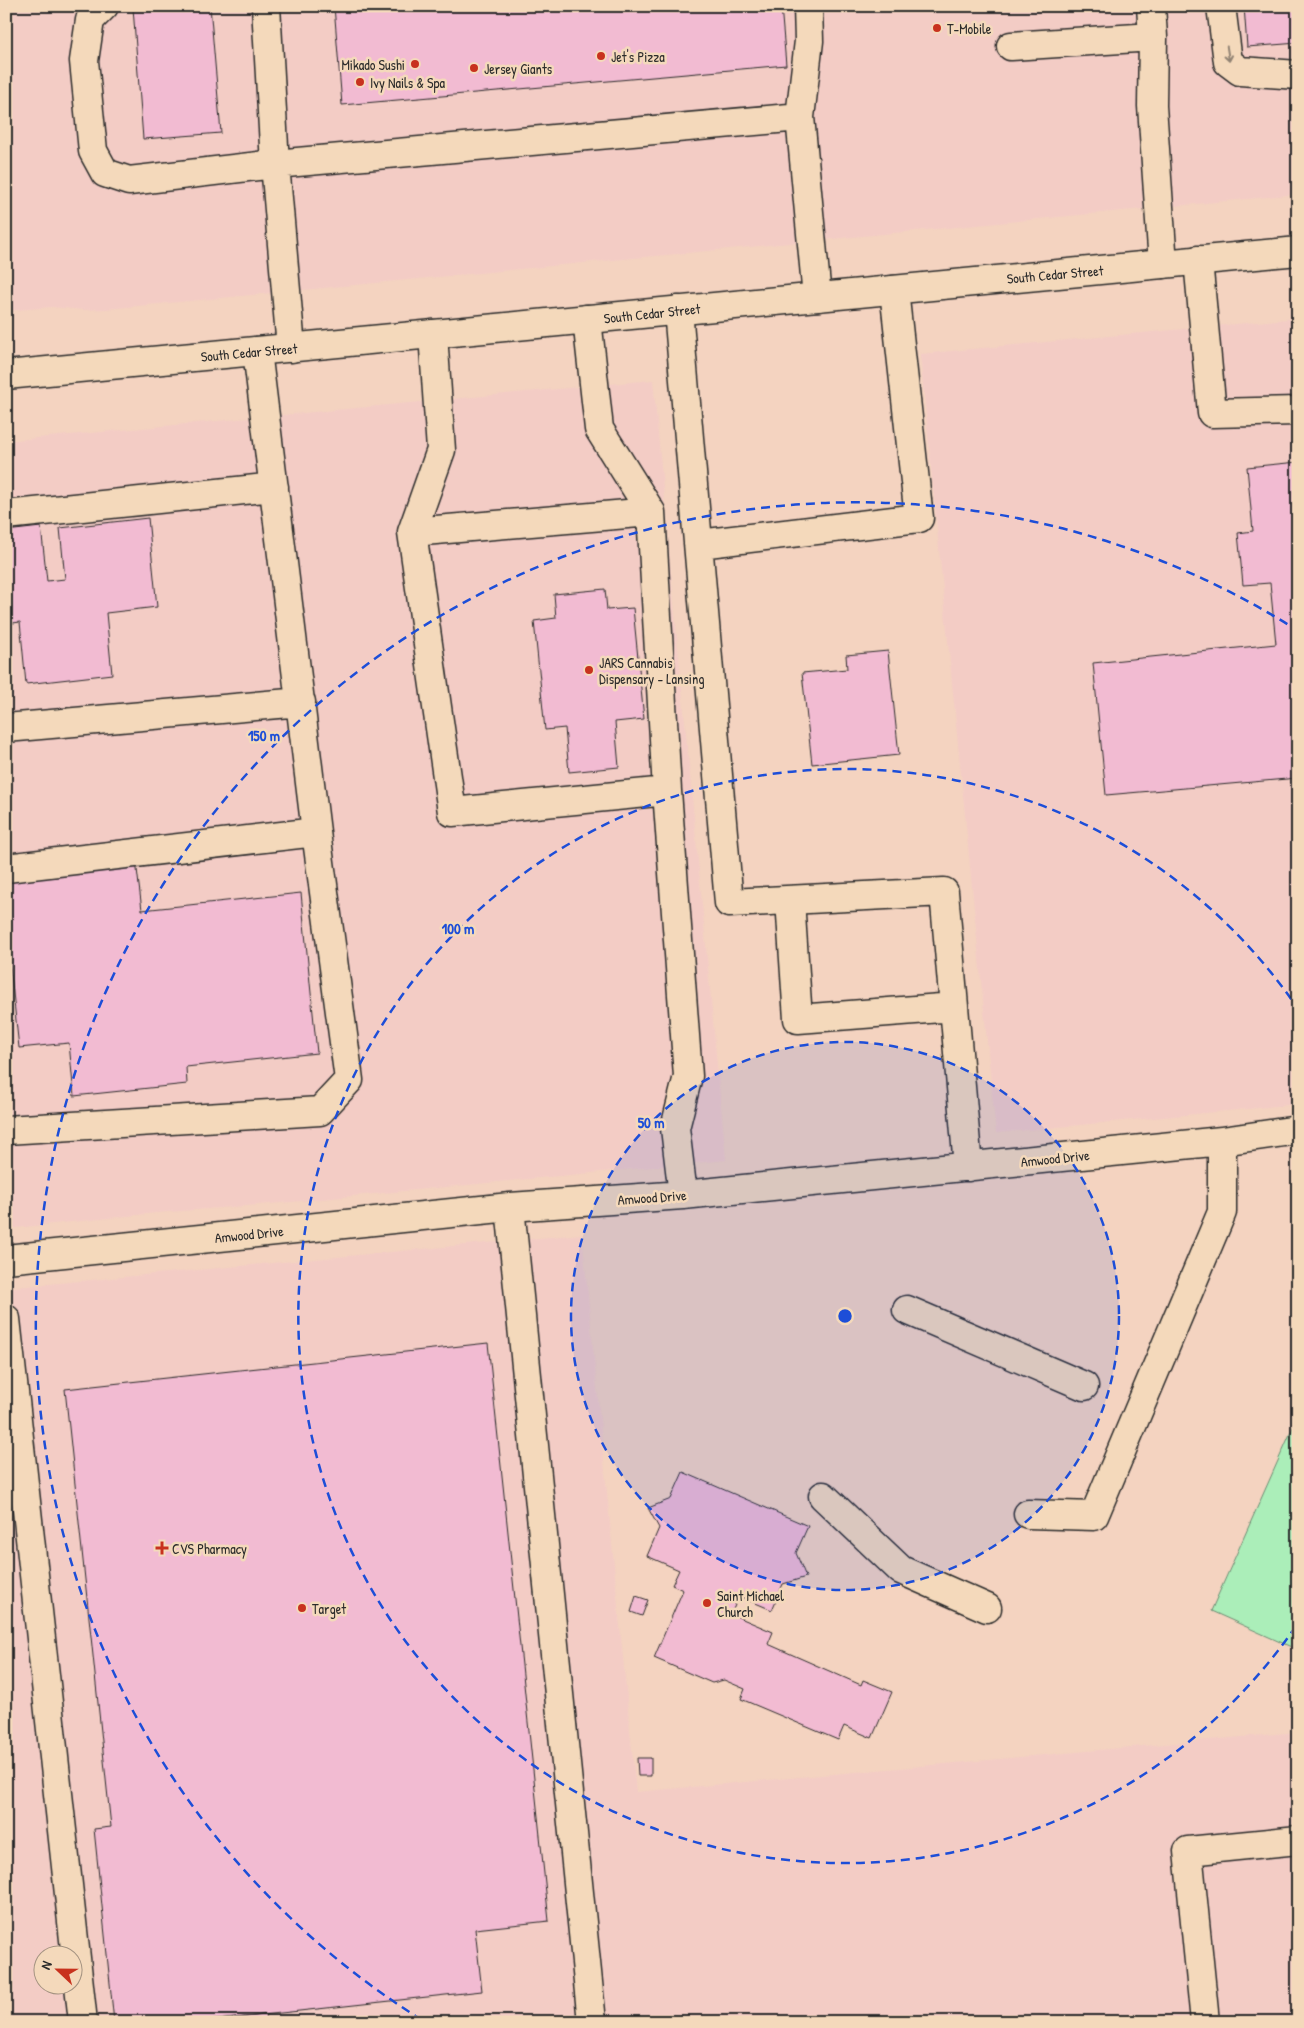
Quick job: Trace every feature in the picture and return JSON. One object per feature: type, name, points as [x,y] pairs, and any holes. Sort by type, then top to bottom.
[{"type":"main road","points":[[104,6],[90,20],[84,61],[93,150],[105,173],[129,181],[275,164],[800,117]]},
{"type":"main road","points":[[266,6],[275,164],[291,348]]},
{"type":"main road","points":[[808,6],[809,41],[800,117],[816,297]]},
{"type":"main road","points":[[1151,6],[1153,37],[1152,106],[1162,264]]},
{"type":"main road","points":[[1221,6],[1228,62],[1240,71],[1298,76]]},
{"type":"main road","points":[[1011,46],[1153,37]]},
{"type":"main road","name":"South Cedar Street","points":[[6,375],[1298,251]]},
{"type":"main road","points":[[1198,260],[1212,413],[1298,411]]},
{"type":"main road","points":[[698,544],[919,518],[894,290]]},
{"type":"main road","points":[[678,310],[729,903],[944,892],[968,1167]]},
{"type":"main road","points":[[587,319],[598,429],[651,512],[667,791],[688,1076],[675,1128],[683,1195]]},
{"type":"main road","points":[[433,334],[441,450],[412,532],[452,812],[667,791]]},
{"type":"main road","points":[[6,1130],[320,1111],[349,1080],[256,351]]},
{"type":"main road","points":[[6,515],[274,487]]},
{"type":"main road","points":[[412,532],[651,512]]},
{"type":"main road","points":[[6,728],[301,702]]},
{"type":"main road","points":[[6,868],[316,832]]},
{"type":"main road","points":[[790,900],[798,1019],[954,1007]]},
{"type":"main road","name":"Amwood Drive","points":[[6,1258],[510,1207],[683,1195],[968,1167],[1222,1141],[1298,1130]]},
{"type":"main road","points":[[1028,1514],[1094,1516],[1222,1212],[1222,1141]]},
{"type":"main road","points":[[510,1207],[592,2022]]},
{"type":"main road","points":[[907,1310],[1084,1386]]},
{"type":"main road","points":[[6,1319],[83,2022]]},
{"type":"main road","points":[[823,1496],[901,1570],[988,1608]]},
{"type":"main road","points":[[1205,2022],[1188,1851],[1298,1840]]},
{"type":"shaded area","points":[[6,6],[1298,6],[1298,194],[106,309],[84,310],[52,307],[6,311]]},
{"type":"shaded area","points":[[1298,318],[1298,1104],[996,1133],[920,354]]},
{"type":"shaded area","points":[[653,380],[726,1160],[270,1204],[156,1213],[6,1229],[6,441]]},
{"type":"shaded area","points":[[582,1234],[636,1792],[1298,1732],[1298,2022],[6,2022],[6,1288]]},
{"type":"green space","points":[[1298,1416],[1298,1650],[1211,1611]]},
{"type":"building","points":[[210,6],[221,133],[143,139],[133,8]]},
{"type":"building","points":[[334,6],[781,6],[786,65],[342,105]]},
{"type":"building","points":[[1244,6],[1298,6],[1298,43],[1247,47]]},
{"type":"building","points":[[1298,462],[1298,778],[1106,795],[1093,663],[1276,644],[1270,583],[1243,585],[1238,533],[1253,531],[1247,467]]},
{"type":"building","points":[[148,518],[157,607],[106,613],[112,674],[26,684],[20,622],[6,624],[6,531],[41,527],[47,581],[65,579],[60,528]]},
{"type":"building","name":"JARS Cannabis Dispensary - Lansing","points":[[605,589],[607,610],[633,608],[644,719],[615,722],[619,767],[569,772],[565,728],[545,730],[534,621],[556,618],[554,594]]},
{"type":"building","points":[[888,651],[899,755],[812,764],[802,673],[847,669],[846,655]]},
{"type":"building","points":[[136,861],[142,910],[301,893],[317,1053],[186,1067],[187,1084],[74,1096],[69,1043],[19,1048],[6,928],[6,875]]},
{"type":"building","name":"Target","points":[[488,1343],[549,1921],[475,1929],[482,1991],[199,2022],[114,2022],[94,1829],[111,1827],[65,1389]]},
{"type":"building","name":"Saint Michael Church","points":[[683,1472],[808,1526],[796,1553],[806,1577],[783,1584],[772,1610],[739,1596],[731,1614],[773,1632],[768,1644],[861,1685],[863,1680],[892,1692],[872,1738],[844,1726],[838,1740],[741,1699],[745,1689],[724,1680],[712,1683],[654,1658],[683,1590],[672,1585],[679,1570],[647,1556],[659,1528],[648,1508],[671,1499]]},
{"type":"building","points":[[636,1596],[648,1600],[642,1616],[631,1612]]},
{"type":"building","points":[[637,1758],[651,1758],[651,1776],[638,1776]]},
{"type":"building","points":[[1298,1865],[1298,1898],[1295,1866]]},
{"type":"building","points":[[265,2015],[266,2022],[199,2022]]},
{"type":"place","name":"T-Mobile","points":[[937,28]]},
{"type":"place","name":"Jet's Pizza","points":[[601,56]]},
{"type":"place","name":"Mikado Sushi","points":[[415,64]]},
{"type":"place","name":"Jersey Giants","points":[[474,68]]},
{"type":"place","name":"Ivy Nails & Spa","points":[[360,82]]},
{"type":"place","name":"JARS Cannabis Dispensary - Lansing","points":[[589,670]]},
{"type":"place","name":"CVS Pharmacy","points":[[162,1548]]},
{"type":"place","name":"Saint Michael Church","points":[[707,1603]]},
{"type":"place","name":"Target","points":[[302,1608]]}]
